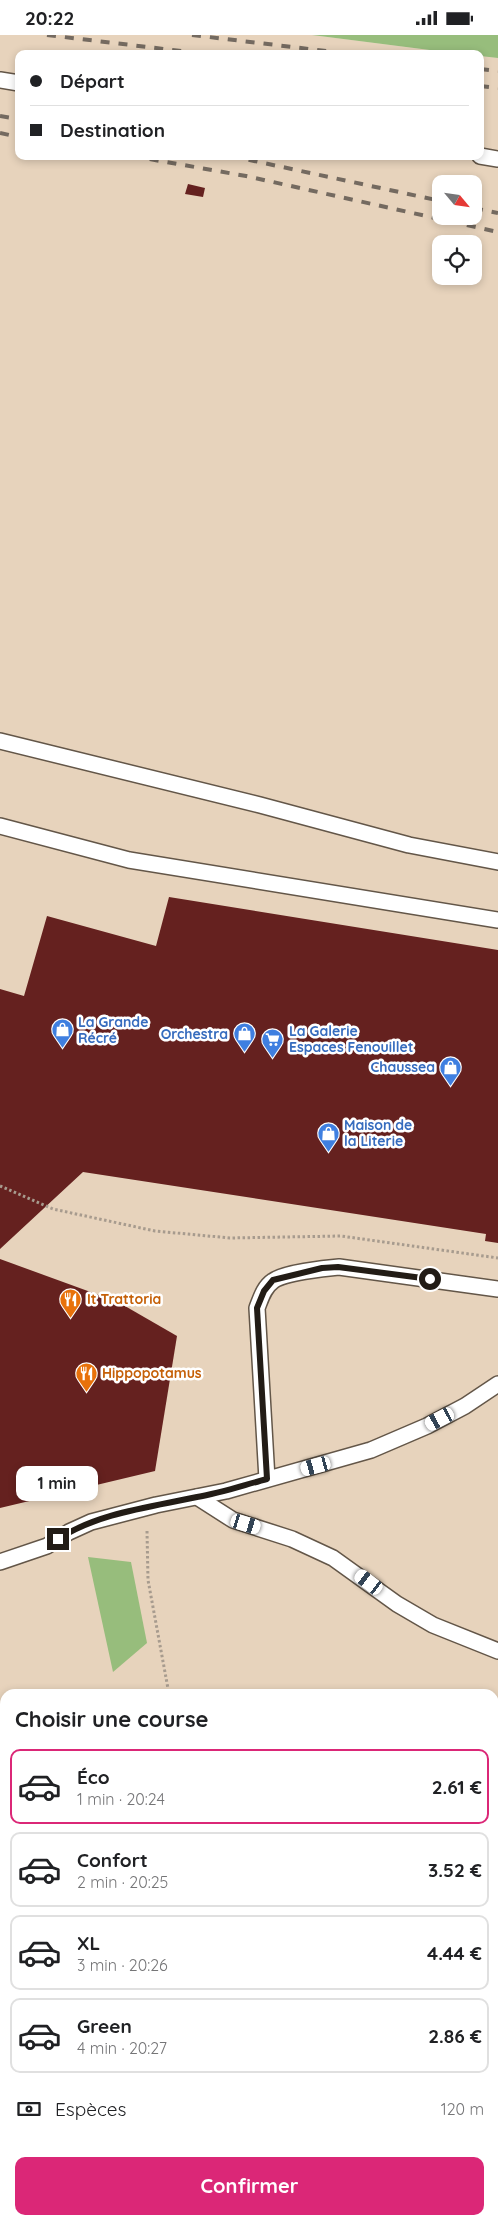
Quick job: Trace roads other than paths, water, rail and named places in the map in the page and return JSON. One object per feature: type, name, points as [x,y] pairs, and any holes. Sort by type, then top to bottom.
[{"type":"lane","points":[[0,80],[15,82]]},
{"type":"lane","points":[[484,157],[498,159]]},
{"type":"lane","points":[[0,741],[260,805],[400,843],[498,862]]},
{"type":"lane","points":[[0,825],[129,860],[498,920]]},
{"type":"lane","points":[[267,1479],[257,1308],[264,1291],[273,1280],[322,1268],[338,1267],[498,1289]]},
{"type":"lane","points":[[0,1562],[47,1546],[69,1532],[91,1522],[267,1479],[345,1458],[397,1440],[465,1406],[498,1384]]},
{"type":"lane","points":[[197,1497],[233,1520],[292,1539],[333,1558],[397,1604],[433,1625],[498,1651]]},
{"type":"railway","points":[[47,35],[173,50]]},
{"type":"railway","points":[[192,35],[318,50]]},
{"type":"railway","points":[[484,69],[498,71]]},
{"type":"railway","points":[[484,86],[498,88]]},
{"type":"railway","points":[[0,116],[15,118]]},
{"type":"railway","points":[[0,133],[15,136]]},
{"type":"railway","points":[[155,160],[246,176],[498,232]]},
{"type":"railway","points":[[250,160],[432,199]]},
{"type":"railway","points":[[482,210],[498,213]]},
{"type":"place","name":"La Grande Récré","points":[[62,1049]]},
{"type":"place","name":"Orchestra","points":[[244,1053]]},
{"type":"place","name":"La Galerie Espaces Fenouillet","points":[[273,1058]]},
{"type":"place","name":"Chaussea","points":[[451,1086]]},
{"type":"place","name":"Maison de la Literie","points":[[328,1152]]},
{"type":"place","name":"It Trattoria","points":[[71,1318]]},
{"type":"place","name":"Hippopotamus","points":[[86,1392]]}]
